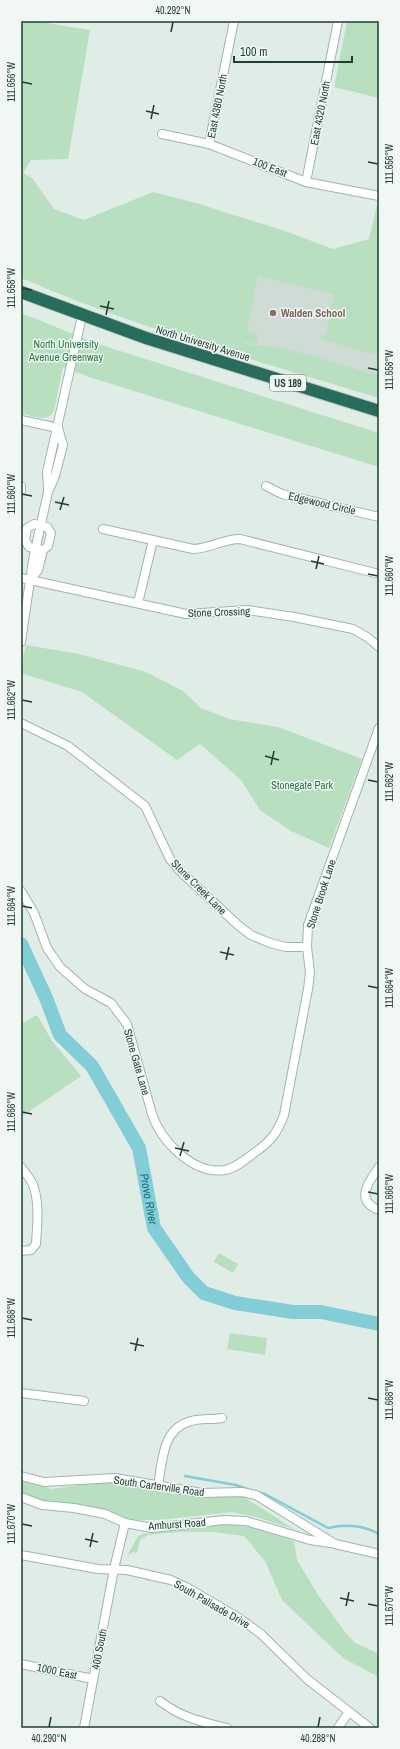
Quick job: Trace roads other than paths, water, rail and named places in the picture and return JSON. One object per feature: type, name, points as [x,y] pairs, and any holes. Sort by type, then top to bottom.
[{"type":"highway","name":"North University Avenue","points":[[21,292],[82,316],[161,343],[379,411]]},
{"type":"street","name":"East 4380 North","points":[[209,144],[234,21]]},
{"type":"street","name":"East 4320 North","points":[[306,182],[338,21]]},
{"type":"street","name":"100 East","points":[[162,134],[209,144],[306,182],[379,196]]},
{"type":"street","points":[[21,642],[31,580],[39,549],[40,526],[48,492],[47,472],[82,316]]},
{"type":"street","points":[[21,420],[58,428]]},
{"type":"street","points":[[21,486],[21,491]]},
{"type":"street","name":"Edgewood Circle","points":[[266,486],[282,494],[379,517]]},
{"type":"street","points":[[34,524],[40,526],[47,527],[51,533],[48,546],[39,549],[29,547],[25,540],[27,528],[34,524]]},
{"type":"street","points":[[103,529],[193,549],[204,549],[230,539],[240,539],[379,574]]},
{"type":"street","points":[[138,603],[153,540]]},
{"type":"street","name":"Stone Crossing","points":[[21,578],[186,614],[247,610],[294,617],[353,629],[367,637],[379,647]]},
{"type":"street","name":"Stone Creek Lane","points":[[21,723],[68,746],[103,775],[145,806],[170,858],[180,870],[239,926],[251,935],[270,943],[286,947],[307,948]]},
{"type":"street","name":"Stone Brook Lane","points":[[238,1165],[269,1143],[279,1129],[284,1115],[308,989],[310,973],[307,948],[308,925],[379,728]]},
{"type":"street","name":"Stone Gate Lane","points":[[21,891],[34,913],[47,948],[60,967],[70,978],[85,989],[111,1003],[127,1024],[156,1127],[166,1141],[179,1153],[200,1167],[212,1170],[225,1170],[238,1165]]},
{"type":"street","points":[[21,1167],[33,1185],[36,1197],[36,1244],[31,1250],[21,1251]]},
{"type":"street","points":[[379,1167],[368,1183],[365,1194],[370,1205],[379,1210]]},
{"type":"street","points":[[21,1393],[84,1401]]},
{"type":"street","points":[[158,1486],[166,1444],[170,1435],[176,1428],[186,1422],[222,1418]]},
{"type":"street","name":"South Carterville Road","points":[[21,1476],[44,1482],[115,1478],[202,1493],[242,1492],[256,1495],[335,1544],[379,1554]]},
{"type":"street","name":"Amhurst Road","points":[[21,1497],[42,1505],[63,1506],[105,1514],[125,1523],[152,1528],[224,1520],[246,1521],[310,1540],[335,1544]]},
{"type":"street","name":"400 South","points":[[84,1728],[114,1569],[125,1523]]},
{"type":"street","name":"South Palisade Drive","points":[[21,1555],[98,1569],[127,1570],[172,1580],[239,1618],[261,1634],[306,1679],[348,1713],[370,1728]]},
{"type":"street","name":"1000 East","points":[[21,1664],[93,1679]]},
{"type":"street","points":[[160,1701],[179,1714],[192,1720],[227,1728]]},
{"type":"street","points":[[338,1728],[348,1713]]},
{"type":"waterway","name":"Provo River","points":[[21,944],[46,998],[60,1035],[92,1066],[139,1148],[154,1228],[188,1277],[204,1293],[235,1303],[293,1312],[321,1312],[379,1324]]},
{"type":"waterway","points":[[185,1476],[236,1485],[253,1491]]},
{"type":"waterway","points":[[258,1492],[265,1494],[328,1528],[354,1526],[379,1534]]},
{"type":"place","name":"Walden School","points":[[273,313]]},
{"type":"park label","name":"North University Avenue Greenway","points":[[66,350]]},
{"type":"park label","name":"Stonegate Park","points":[[302,785]]}]
